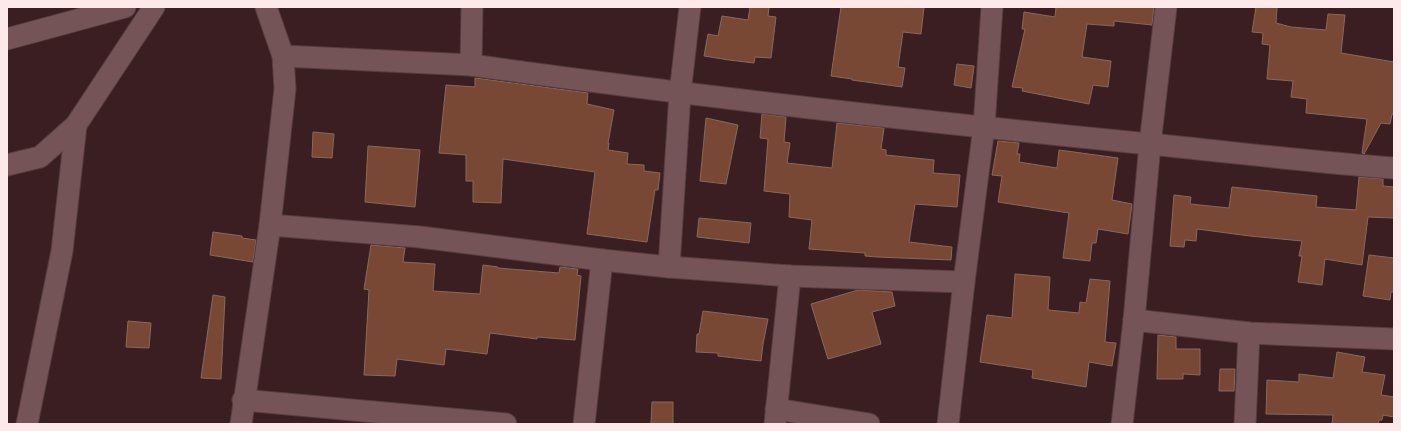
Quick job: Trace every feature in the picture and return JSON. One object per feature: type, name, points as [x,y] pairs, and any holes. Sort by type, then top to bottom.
[{"type":"street","points":[[7,39],[125,7]]},
{"type":"street","points":[[7,165],[40,157],[76,125],[154,7]]},
{"type":"street","points":[[241,424],[270,226],[285,89],[284,56],[266,7]]},
{"type":"street","points":[[471,65],[472,7]]},
{"type":"street","points":[[669,267],[680,93],[690,7]]},
{"type":"street","points":[[948,424],[964,282],[984,127],[992,7]]},
{"type":"street","points":[[1122,424],[1134,320],[1150,144],[1166,7]]},
{"type":"street","points":[[284,56],[471,65],[680,93],[984,127],[1311,162],[1394,168]]},
{"type":"street","points":[[28,424],[62,251],[76,125]]},
{"type":"street","points":[[270,226],[420,237],[669,267],[790,276],[964,282]]},
{"type":"street","points":[[584,424],[602,260]]},
{"type":"street","points":[[790,276],[776,417],[869,424]]},
{"type":"street","points":[[1134,320],[1249,333],[1394,339]]},
{"type":"street","points":[[1245,424],[1249,333]]},
{"type":"street","points":[[244,400],[355,417],[506,424]]},
{"type":"building","points":[[750,7],[769,7],[768,16],[776,17],[771,58],[755,57],[754,63],[704,56],[708,34],[718,36],[722,16],[748,20]]},
{"type":"building","points":[[841,7],[924,7],[921,34],[903,32],[898,67],[905,68],[902,87],[831,76]]},
{"type":"building","points":[[1056,7],[1154,7],[1152,25],[1114,21],[1114,26],[1087,24],[1082,57],[1111,61],[1108,87],[1093,85],[1089,104],[1022,91],[1023,88],[1012,87],[1025,29],[1022,29],[1024,12],[1055,17]]},
{"type":"building","points":[[1256,7],[1277,7],[1276,23],[1291,27],[1326,30],[1328,14],[1345,15],[1341,53],[1394,62],[1394,115],[1392,114],[1390,124],[1381,123],[1364,154],[1362,153],[1367,119],[1306,113],[1307,99],[1291,97],[1293,81],[1267,79],[1270,45],[1262,44],[1263,33],[1252,32]]},
{"type":"building","points":[[957,64],[974,66],[971,88],[954,85]]},
{"type":"building","points":[[475,78],[588,93],[587,104],[614,110],[608,150],[628,153],[627,164],[644,165],[644,171],[660,173],[658,190],[655,190],[647,242],[587,234],[595,172],[503,159],[501,203],[473,202],[473,181],[466,181],[466,155],[439,153],[446,85],[475,87]]},
{"type":"building","points":[[762,114],[786,117],[784,142],[790,143],[787,163],[832,168],[837,123],[884,128],[881,149],[886,150],[886,155],[934,160],[933,173],[960,175],[957,207],[915,204],[909,242],[952,247],[951,260],[877,257],[865,256],[865,253],[809,249],[812,220],[789,217],[790,194],[764,191],[768,139],[760,138]]},
{"type":"building","points":[[706,118],[738,125],[726,184],[700,181]]},
{"type":"building","points":[[313,132],[334,134],[332,158],[312,157]]},
{"type":"building","points":[[998,141],[1019,143],[1017,154],[1020,154],[1019,162],[1057,168],[1059,150],[1118,158],[1112,200],[1132,204],[1128,234],[1098,229],[1096,243],[1092,243],[1090,261],[1063,258],[1069,213],[998,202],[1002,176],[992,175]]},
{"type":"building","points":[[368,146],[420,150],[415,207],[365,202]]},
{"type":"building","points":[[1359,177],[1383,179],[1383,186],[1394,187],[1394,218],[1368,217],[1362,265],[1325,259],[1322,285],[1298,282],[1302,256],[1299,256],[1302,241],[1197,229],[1196,241],[1185,240],[1184,247],[1170,246],[1174,195],[1191,197],[1190,204],[1229,208],[1232,187],[1317,196],[1316,207],[1356,210]]},
{"type":"building","points":[[699,218],[751,223],[749,243],[697,237]]},
{"type":"building","points":[[213,232],[242,236],[242,238],[256,240],[253,262],[210,255]]},
{"type":"building","points":[[371,245],[405,248],[403,262],[435,264],[433,291],[480,294],[483,265],[498,268],[559,273],[560,267],[578,269],[577,275],[581,276],[575,340],[537,337],[537,339],[490,333],[487,354],[446,349],[444,365],[397,359],[395,376],[364,375],[369,290],[364,289]]},
{"type":"building","points":[[1369,255],[1394,258],[1394,292],[1391,292],[1390,300],[1363,296]]},
{"type":"building","points":[[1015,274],[1050,277],[1048,310],[1079,313],[1080,302],[1086,303],[1090,279],[1110,281],[1105,342],[1116,343],[1112,366],[1089,362],[1086,387],[1032,378],[1033,370],[980,362],[987,315],[1012,318]]},
{"type":"building","points":[[858,290],[892,292],[895,306],[872,312],[881,344],[828,359],[811,304]]},
{"type":"building","points":[[213,295],[225,297],[221,379],[201,378]]},
{"type":"building","points":[[703,311],[768,319],[761,361],[718,356],[718,353],[696,352],[697,334],[699,334]]},
{"type":"building","points":[[128,321],[151,323],[149,348],[126,347]]},
{"type":"building","points":[[1158,335],[1176,337],[1176,349],[1200,349],[1200,375],[1183,374],[1183,379],[1157,379]]},
{"type":"building","points":[[1337,352],[1365,357],[1362,372],[1385,375],[1381,395],[1394,397],[1394,417],[1383,415],[1382,420],[1379,420],[1378,424],[1332,424],[1333,415],[1266,414],[1267,380],[1299,382],[1299,374],[1333,378]]},
{"type":"building","points":[[1220,369],[1235,369],[1234,391],[1219,391]]},
{"type":"building","points":[[652,402],[673,402],[673,424],[651,424]]}]
